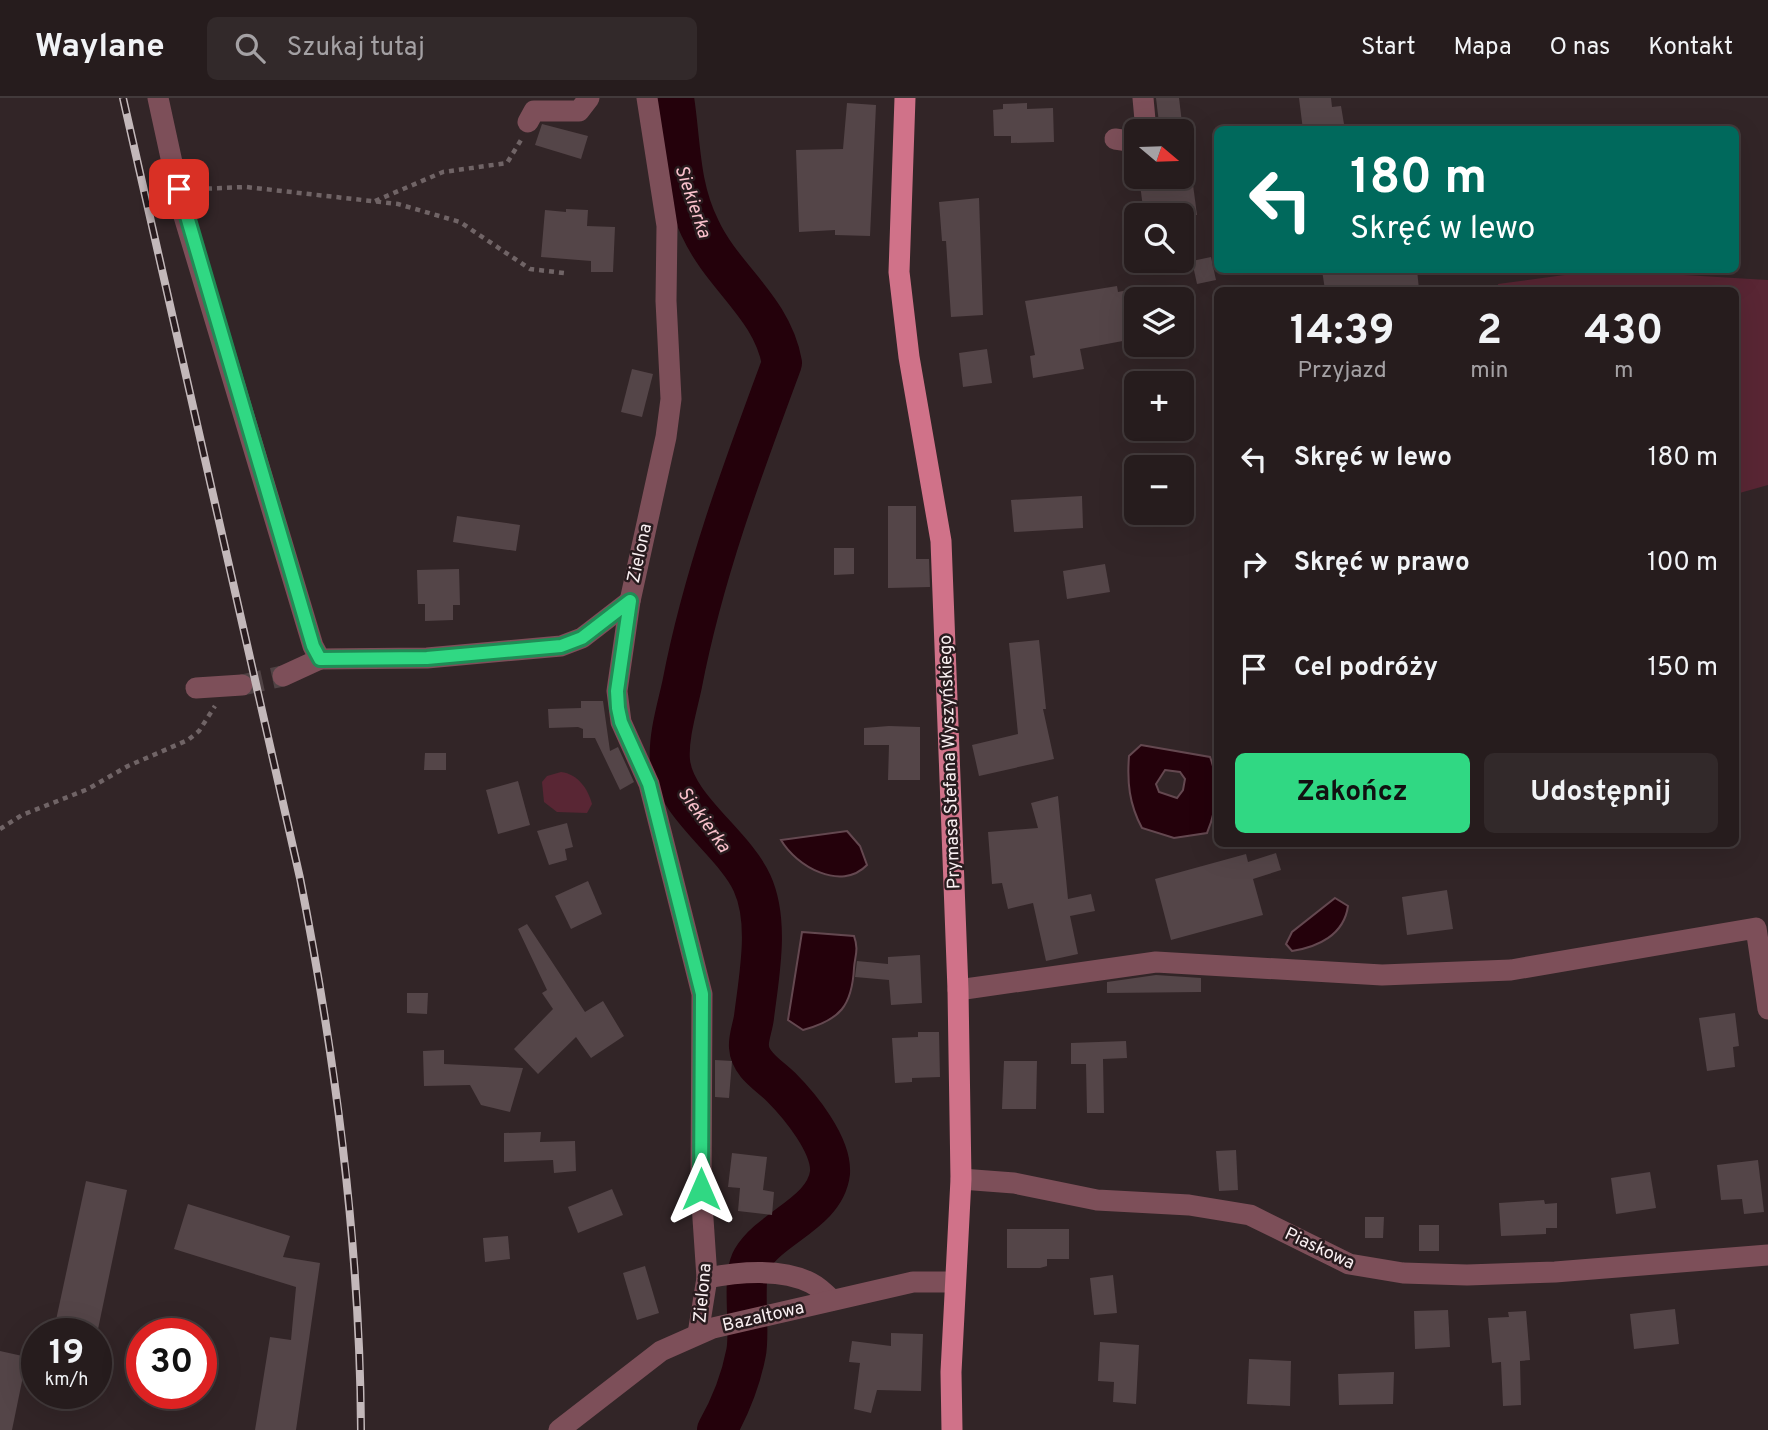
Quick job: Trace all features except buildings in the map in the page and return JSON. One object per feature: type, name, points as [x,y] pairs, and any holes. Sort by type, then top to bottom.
[{"type":"main road","name":"Prymasa Stefana Wyszyńskiego","points":[[905,98],[899,271],[909,357],[941,541],[958,990],[961,1179],[955,1282],[952,1430]]},
{"type":"street","points":[[158,98],[179,189],[313,646],[320,659]]},
{"type":"street","points":[[528,122],[534,111],[579,111],[589,98]]},
{"type":"street","name":"Zielona","points":[[647,98],[667,226],[666,301],[671,399],[666,437],[630,601],[617,691],[621,722],[649,784],[702,994],[701,1189],[707,1278],[705,1331]]},
{"type":"street","points":[[1143,98],[1145,119]]},
{"type":"street","points":[[283,676],[320,659],[427,658],[561,646],[582,638],[630,601]]},
{"type":"street","points":[[196,688],[237,686]]},
{"type":"street","points":[[958,990],[1156,962],[1382,975],[1511,970],[1756,928],[1768,1009]]},
{"type":"street","name":"Piaskowa","points":[[961,1179],[1014,1183],[1097,1200],[1189,1205],[1250,1215],[1349,1264],[1403,1273],[1467,1275],[1555,1272],[1768,1255]]},
{"type":"street","points":[[707,1278],[734,1273],[802,1279],[815,1284],[832,1300]]},
{"type":"street","name":"Bazaltowa","points":[[559,1430],[661,1351],[705,1331],[913,1282],[955,1282]]},
{"type":"path","points":[[374,202],[443,172],[507,163],[519,147],[528,122]]},
{"type":"path","points":[[179,189],[246,187],[398,204],[460,222],[530,269],[564,273]]},
{"type":"path","points":[[0,829],[22,816],[88,789],[128,765],[188,740],[237,686]]},
{"type":"shaded area","points":[[1579,273],[1651,273],[1768,280],[1768,485],[1739,493],[1739,287],[1498,287],[1498,284]]},
{"type":"shaded area","points":[[1141,745],[1210,757],[1214,772],[1214,814],[1207,833],[1174,838],[1142,828],[1134,810],[1128,775],[1129,756]],"holes":[[[1165,770],[1180,772],[1185,779],[1183,790],[1177,798],[1159,792],[1156,784]]]},
{"type":"shaded area","points":[[561,772],[577,779],[585,788],[592,804],[587,813],[557,812],[544,802],[542,782],[547,776]]},
{"type":"shaded area","points":[[847,831],[860,846],[867,865],[856,873],[845,876],[832,876],[808,866],[797,859],[781,840]]},
{"type":"shaded area","points":[[1335,898],[1348,906],[1341,925],[1320,943],[1292,951],[1286,944],[1292,932]]},
{"type":"shaded area","points":[[802,932],[854,936],[856,949],[853,981],[842,1010],[826,1021],[803,1030],[788,1020]]},
{"type":"waterway","name":"Siekierka","points":[[674,98],[684,180],[693,212],[710,246],[768,325],[777,343],[782,363],[739,482],[701,603],[673,723],[670,761],[674,778],[682,793],[732,853],[752,883],[761,915],[762,949],[749,1040],[750,1053],[756,1064],[789,1095],[805,1115],[826,1150],[830,1173],[826,1187],[818,1199],[752,1259],[747,1278],[746,1353],[734,1393],[717,1430]]},
{"type":"tunnel","points":[[242,685],[283,676]]},
{"type":"railway","points":[[123,98],[300,878],[313,947],[335,1084],[351,1222],[360,1360],[361,1430]]},
{"type":"route","points":[[179,189],[183,214],[313,646],[320,659],[427,658],[561,646],[573,643],[593,631],[630,601],[617,691],[618,708],[621,722],[655,803],[663,848],[702,994],[704,1021],[701,1189]]}]
